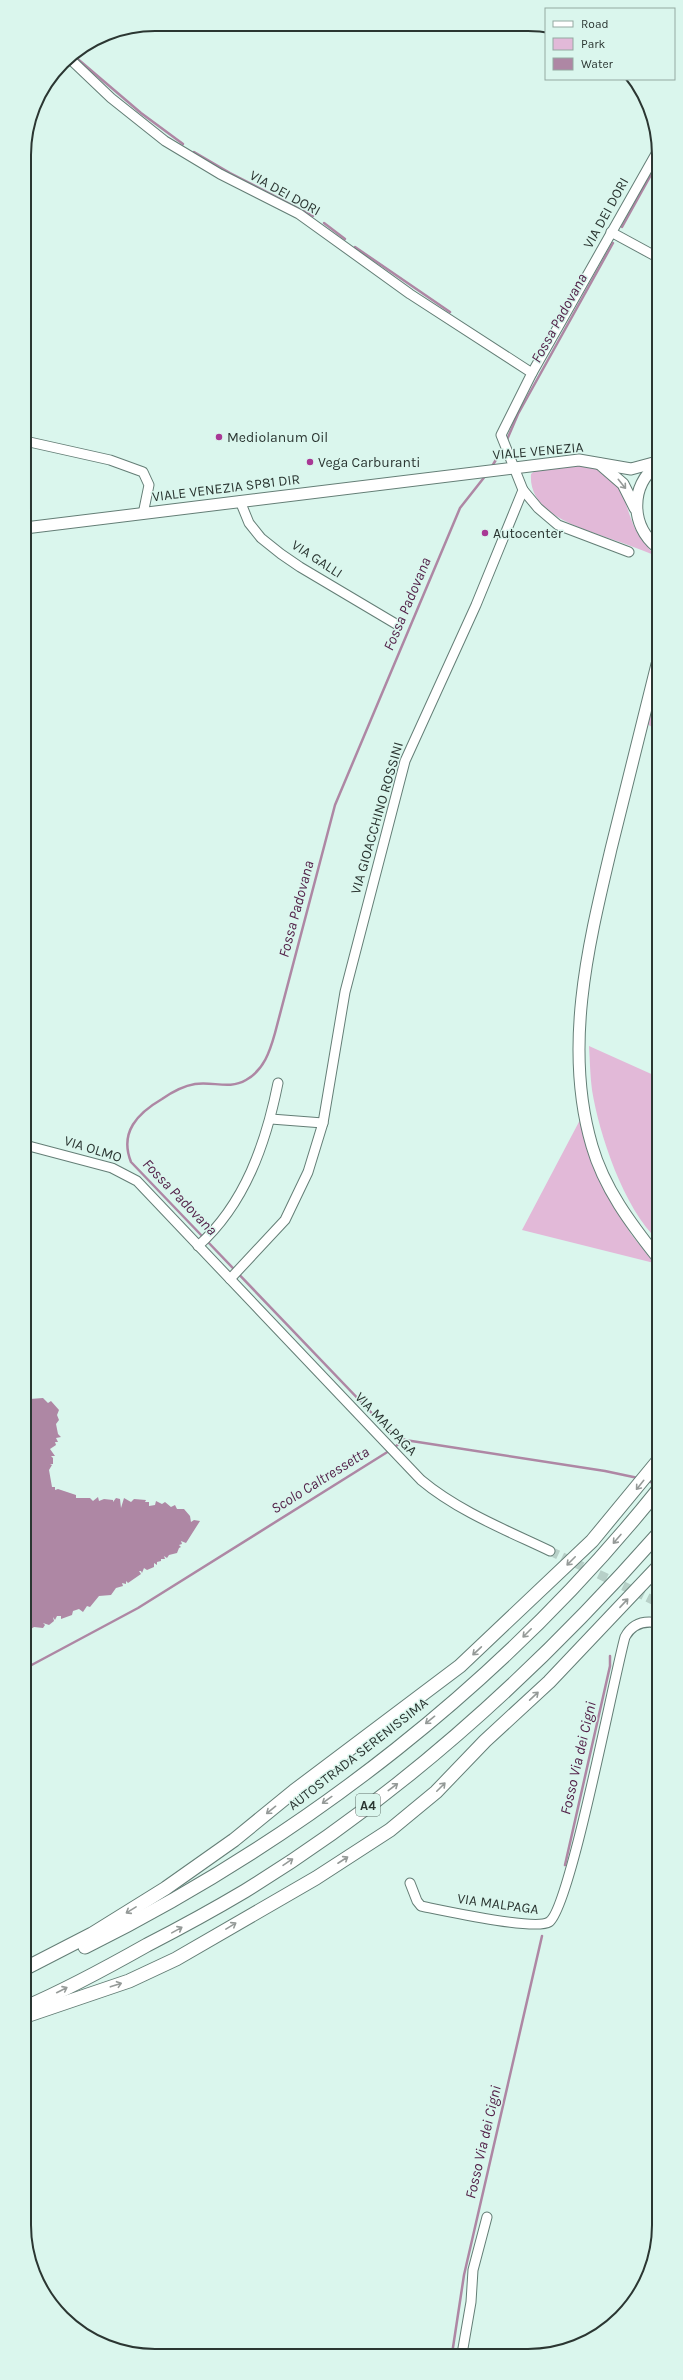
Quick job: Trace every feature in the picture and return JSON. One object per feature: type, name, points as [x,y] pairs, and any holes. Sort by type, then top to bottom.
[{"type":"highway","points":[[31,1965],[92,1934],[172,1884],[234,1840],[294,1791],[460,1666],[586,1546],[626,1502],[652,1469]]},
{"type":"highway","name":"AUTOSTRADA SERENISSIMA","points":[[31,1974],[115,1932],[198,1886],[260,1848],[369,1769],[437,1714],[523,1636],[606,1552],[652,1498]]},
{"type":"highway","name":"A4","points":[[31,2005],[104,1969],[246,1890],[323,1839],[398,1783],[501,1696],[538,1661],[589,1610],[652,1541]]},
{"type":"highway","points":[[31,2014],[129,1981],[176,1959],[316,1878],[390,1830],[436,1792],[485,1741],[550,1682],[652,1573]]},
{"type":"main road","name":"VIALE VENEZIA","points":[[478,471],[579,460],[631,469],[652,464]]},
{"type":"main road","points":[[600,464],[622,484],[636,511],[644,533],[652,542]]},
{"type":"main road","points":[[636,511],[637,496],[642,482],[652,469]]},
{"type":"main road","name":"VIALE VENEZIA SP81 DIR","points":[[31,527],[478,471]]},
{"type":"main road","points":[[652,685],[590,940],[580,1006],[578,1037],[583,1110],[592,1146],[602,1173],[637,1231],[652,1250]]},
{"type":"main road","points":[[637,1231],[652,1245]]},
{"type":"street","name":"VIA DEI DORI","points":[[73,62],[111,98],[165,141],[220,174],[299,214],[410,294],[532,373]]},
{"type":"street","name":"VIA DEI DORI","points":[[515,467],[501,435],[532,373],[652,159]]},
{"type":"street","points":[[611,232],[652,254]]},
{"type":"street","points":[[31,442],[110,460],[143,472],[149,485],[143,514]]},
{"type":"street","points":[[515,467],[523,490],[538,508],[558,525],[629,552]]},
{"type":"street","name":"VIA GIOACCHINO ROSSINI","points":[[231,1277],[285,1220],[308,1172],[323,1123],[345,992],[406,761],[476,605],[523,490]]},
{"type":"street","name":"VIA GALLI","points":[[240,501],[249,523],[262,538],[281,554],[300,567],[396,624]]},
{"type":"street","points":[[203,1242],[251,1174],[265,1140],[278,1083]]},
{"type":"street","points":[[271,1119],[323,1123]]},
{"type":"street","name":"VIA OLMO","points":[[31,1146],[98,1163],[129,1176],[203,1242],[231,1277]]},
{"type":"street","name":"VIA MALPAGA","points":[[231,1277],[421,1480],[442,1495],[492,1524],[550,1552]]},
{"type":"street","name":"VIA MALPAGA","points":[[410,1883],[417,1901],[421,1906],[526,1924],[544,1924],[554,1918],[568,1880],[576,1850],[625,1637],[632,1627],[638,1624],[652,1623]]},
{"type":"street","points":[[463,2349],[471,2302],[473,2270],[487,2217]]},
{"type":"green space","points":[[588,464],[610,476],[620,487],[633,524],[652,554],[583,529],[558,517],[546,509],[532,488],[531,474],[539,467]]},
{"type":"green space","points":[[652,702],[652,727],[647,724]]},
{"type":"green space","points":[[589,1046],[652,1074],[652,1233],[634,1210],[615,1170],[600,1128],[595,1108],[590,1074]]},
{"type":"green space","points":[[581,1118],[618,1213],[652,1262],[522,1230]]},
{"type":"water","points":[[43,1398],[48,1403],[51,1401],[59,1410],[57,1415],[59,1420],[56,1424],[58,1434],[61,1437],[56,1438],[58,1442],[55,1442],[56,1445],[50,1449],[55,1456],[51,1456],[53,1458],[53,1464],[50,1464],[52,1465],[49,1470],[52,1487],[55,1487],[55,1490],[58,1489],[76,1495],[76,1498],[90,1498],[93,1501],[98,1497],[99,1501],[104,1499],[113,1500],[113,1502],[116,1498],[120,1499],[121,1508],[124,1498],[131,1502],[134,1499],[146,1500],[145,1502],[149,1502],[149,1506],[155,1505],[156,1501],[162,1504],[165,1502],[171,1507],[175,1505],[177,1509],[184,1509],[190,1516],[191,1522],[194,1520],[200,1521],[186,1543],[181,1541],[182,1544],[179,1545],[181,1547],[177,1553],[169,1555],[167,1558],[164,1556],[165,1559],[161,1559],[161,1561],[157,1562],[157,1565],[154,1563],[154,1567],[147,1570],[144,1568],[142,1573],[139,1571],[141,1574],[128,1583],[126,1581],[126,1584],[122,1583],[123,1586],[116,1588],[111,1595],[99,1596],[90,1607],[87,1606],[83,1612],[79,1609],[73,1611],[72,1615],[61,1619],[61,1616],[57,1616],[55,1620],[53,1617],[54,1621],[49,1625],[43,1623],[45,1625],[43,1628],[34,1627],[31,1629],[31,1399]]},
{"type":"waterway","points":[[77,59],[141,113],[183,144]]},
{"type":"waterway","points":[[194,152],[230,173],[313,216]]},
{"type":"waterway","name":"Fossa Padovana","points":[[622,227],[652,173]]},
{"type":"waterway","points":[[324,223],[345,239]]},
{"type":"waterway","name":"Fossa Padovana","points":[[506,442],[518,414],[613,243]]},
{"type":"waterway","points":[[355,247],[450,312]]},
{"type":"waterway","name":"Fossa Padovana","points":[[491,468],[503,448]]},
{"type":"waterway","name":"Fossa Padovana","points":[[203,1237],[131,1162],[127,1141],[129,1133],[138,1117],[153,1104],[174,1092],[186,1086],[202,1083],[227,1085],[240,1083],[252,1076],[265,1060],[275,1033],[335,805],[460,508],[486,475]]},
{"type":"waterway","name":"Fossa Padovana","points":[[207,1241],[388,1430],[405,1440]]},
{"type":"waterway","name":"Scolo Caltressetta","points":[[393,1448],[405,1440],[605,1471],[638,1478]]},
{"type":"waterway","name":"Scolo Caltressetta","points":[[31,1665],[138,1608],[389,1451]]},
{"type":"waterway","name":"Scolo Caltressetta","points":[[647,1481],[652,1482]]},
{"type":"waterway","name":"Fosso Via dei Cigni","points":[[565,1865],[610,1666],[610,1656]]},
{"type":"waterway","name":"Fosso Via dei Cigni","points":[[453,2349],[464,2275],[542,1936]]},
{"type":"tunnel","points":[[550,1551],[652,1600]]},
{"type":"place","name":"Mediolanum Oil","points":[[219,437]]},
{"type":"place","name":"Vega Carburanti","points":[[310,462]]},
{"type":"place","name":"Autocenter","points":[[485,533]]}]
